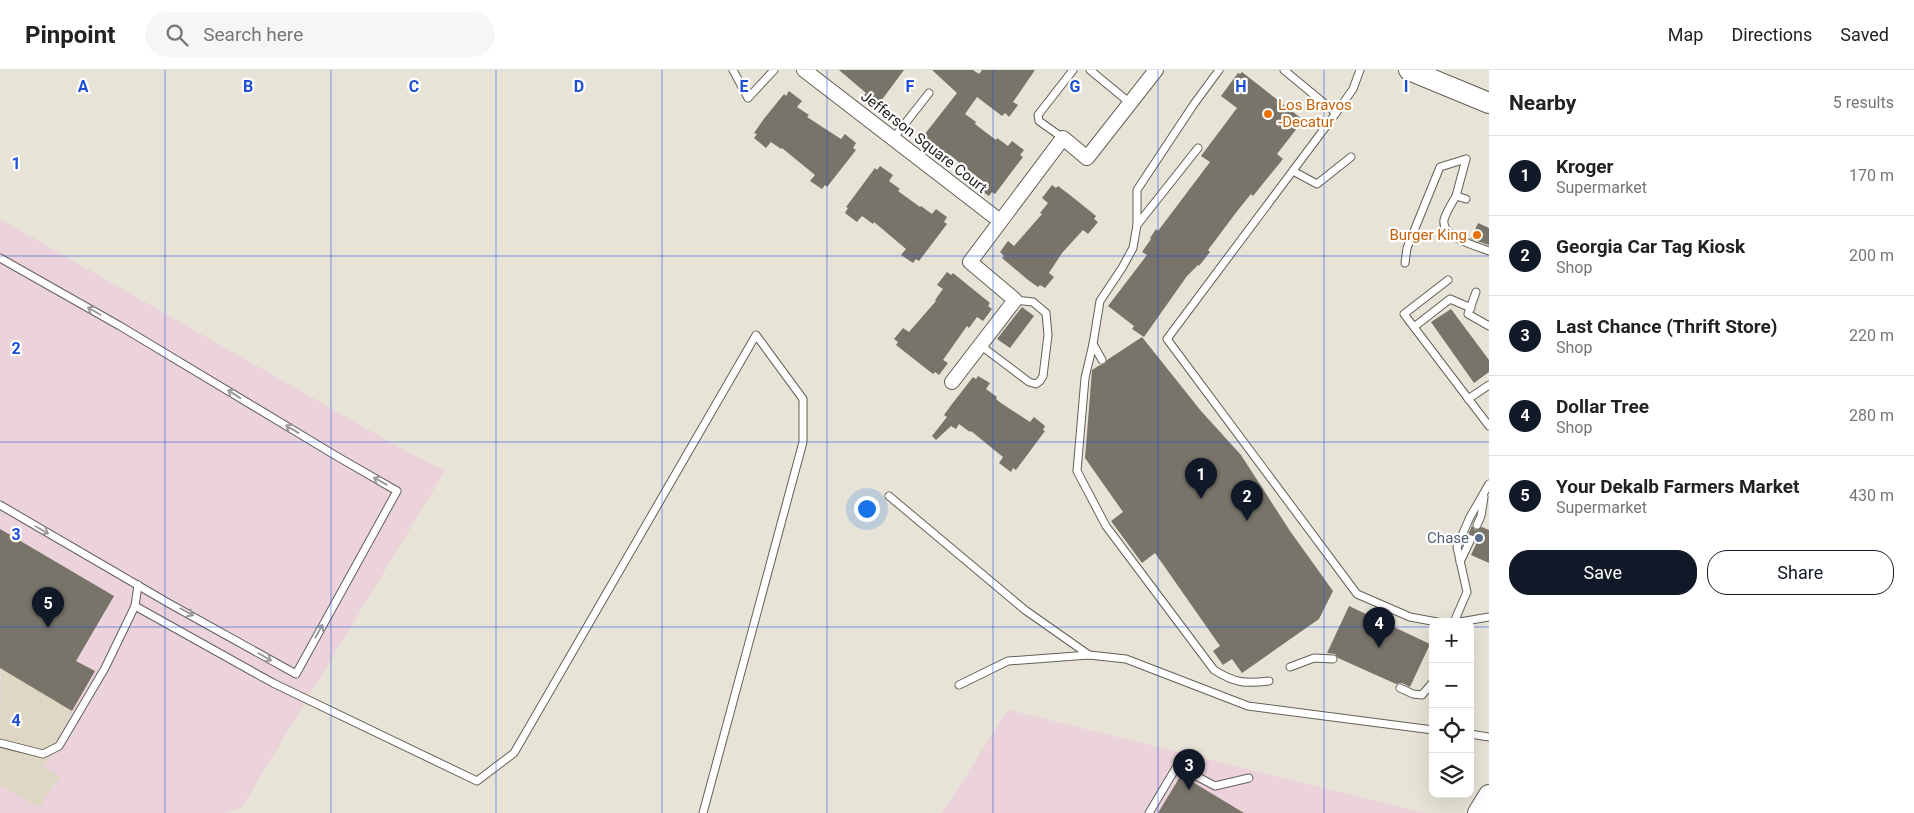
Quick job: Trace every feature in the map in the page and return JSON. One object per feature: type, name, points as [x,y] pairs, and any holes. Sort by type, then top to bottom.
[{"type":"main road","points":[[1409,70],[1489,103]]},
{"type":"main road","points":[[1478,813],[1489,795]]},
{"type":"street","name":"Jefferson Square Court","points":[[804,70],[1000,221]]},
{"type":"street","points":[[952,382],[1015,300],[970,262],[1063,138],[1087,158],[1156,70]]},
{"type":"lane","points":[[733,70],[748,98],[774,70]]},
{"type":"lane","points":[[1063,138],[1039,121],[1038,115],[1073,70]]},
{"type":"lane","points":[[1090,70],[1130,103]]},
{"type":"lane","points":[[1219,70],[1137,190],[1137,225],[1133,248],[1100,301],[1085,378],[1077,471],[1106,526],[1214,670],[1230,680],[1247,684],[1269,681]]},
{"type":"lane","points":[[1284,70],[1336,113]]},
{"type":"lane","points":[[1360,70],[1352,89],[1336,113],[1166,338],[1357,594],[1410,617],[1429,621]]},
{"type":"lane","points":[[893,139],[929,93]]},
{"type":"lane","points":[[1137,225],[1198,148]]},
{"type":"lane","points":[[1293,171],[1317,184],[1352,157]]},
{"type":"lane","points":[[1405,263],[1407,248],[1440,167],[1466,159],[1456,196],[1444,222],[1446,230],[1453,236],[1489,251]]},
{"type":"lane","points":[[1456,196],[1466,199]]},
{"type":"lane","points":[[0,258],[120,326],[338,457],[397,490],[296,674],[0,505]]},
{"type":"lane","points":[[1448,280],[1404,314],[1489,426]]},
{"type":"lane","points":[[1476,292],[1468,314],[1489,326]]},
{"type":"lane","points":[[1414,327],[1450,299],[1471,308]]},
{"type":"lane","points":[[980,345],[1029,382],[1036,384],[1040,381],[1043,376],[1048,334],[1046,314],[1033,302],[1015,300]]},
{"type":"lane","points":[[135,606],[273,683],[478,781],[514,754],[756,335],[803,399],[803,442],[702,813]]},
{"type":"lane","points":[[1093,344],[1102,360]]},
{"type":"lane","points":[[1468,399],[1489,385]]},
{"type":"lane","points":[[1456,618],[1467,592],[1457,547],[1470,517],[1489,484]]},
{"type":"lane","points":[[1477,525],[1482,516],[1484,495]]},
{"type":"lane","points":[[889,496],[1024,610],[1090,655]]},
{"type":"lane","points":[[1460,562],[1471,539]]},
{"type":"lane","points":[[0,743],[44,754],[59,746],[105,668],[135,606],[138,585]]},
{"type":"lane","points":[[1474,620],[1489,617]]},
{"type":"lane","points":[[959,685],[1008,661],[1090,655],[1126,659],[1248,706],[1429,729]]},
{"type":"lane","points":[[1290,667],[1314,658],[1333,659]]},
{"type":"lane","points":[[1400,688],[1413,694],[1422,695],[1429,687]]},
{"type":"lane","points":[[1474,735],[1489,737]]},
{"type":"lane","points":[[1149,813],[1177,766],[1215,786],[1249,778]]},
{"type":"shaded area","points":[[0,219],[409,453],[445,471],[242,807],[224,813],[0,813]]},
{"type":"shaded area","points":[[1,668],[72,711],[44,768],[60,776],[39,807],[0,785]]},
{"type":"shaded area","points":[[1008,710],[1425,813],[942,813]]},
{"type":"building","points":[[839,70],[904,70],[878,105],[876,103],[873,107],[861,99],[866,93]]},
{"type":"building","points":[[932,70],[973,70],[979,74],[982,70],[1035,70],[1013,102],[1018,105],[1009,117],[1005,113],[1002,116],[977,97],[965,114],[996,140],[997,138],[1008,146],[1012,141],[1024,150],[1020,155],[1023,157],[995,194],[992,192],[989,196],[977,188],[982,181],[950,155],[948,156],[938,149],[934,155],[921,145],[924,141],[921,139],[957,93]]},
{"type":"building","points":[[1242,72],[1302,119],[1302,122],[1277,154],[1283,159],[1253,196],[1251,194],[1238,210],[1208,250],[1210,252],[1199,266],[1187,276],[1144,337],[1132,329],[1134,326],[1108,306],[1147,255],[1142,252],[1156,229],[1158,231],[1210,162],[1201,156],[1237,108],[1221,96],[1238,73]]},
{"type":"building","points":[[789,91],[802,101],[797,107],[809,115],[807,117],[841,139],[845,134],[856,143],[853,148],[856,150],[827,187],[825,185],[822,189],[810,181],[815,175],[782,148],[771,142],[766,148],[754,138],[757,134],[754,133],[763,120],[784,94],[786,96]]},
{"type":"building","points":[[880,166],[893,175],[889,181],[900,189],[898,191],[932,214],[936,209],[947,217],[944,222],[947,224],[919,261],[916,259],[913,263],[901,255],[906,249],[874,222],[873,224],[862,216],[857,222],[845,213],[848,208],[846,207],[875,168],[877,170]]},
{"type":"building","points":[[1052,185],[1056,188],[1058,186],[1070,195],[1096,216],[1094,219],[1098,222],[1088,234],[1083,230],[1062,253],[1049,273],[1054,277],[1045,288],[1040,285],[1038,287],[1028,280],[1002,258],[1004,256],[1000,252],[1008,241],[1014,246],[1042,214],[1040,213],[1048,203],[1042,198]]},
{"type":"building","points":[[1478,223],[1489,228],[1489,245],[1471,239]]},
{"type":"building","points":[[947,272],[951,275],[953,273],[990,303],[988,306],[992,309],[983,321],[977,317],[969,328],[967,326],[943,360],[948,363],[939,375],[935,372],[933,374],[896,345],[898,342],[894,339],[903,328],[909,332],[936,301],[943,289],[937,285]]},
{"type":"building","points":[[1022,307],[1034,316],[1010,348],[997,339]]},
{"type":"building","points":[[1451,309],[1489,360],[1489,372],[1474,383],[1431,322]]},
{"type":"building","points":[[1142,337],[1201,411],[1241,455],[1290,531],[1333,591],[1319,619],[1242,673],[1232,659],[1223,665],[1213,651],[1220,646],[1155,553],[1142,563],[1111,521],[1123,512],[1085,458],[1092,370],[1105,364],[1107,360]]},
{"type":"building","points":[[978,376],[990,383],[986,389],[997,397],[996,399],[1001,403],[1030,422],[1034,417],[1045,426],[1043,430],[1045,431],[1016,470],[1013,468],[1011,472],[999,463],[1003,457],[971,431],[959,424],[956,429],[951,426],[936,440],[932,436],[947,417],[944,415],[952,404],[973,377],[976,379]]},
{"type":"building","name":"Chase","points":[[1472,526],[1475,530],[1482,527],[1489,530],[1489,563],[1471,555],[1477,542],[1475,536],[1468,535]]},
{"type":"building","points":[[0,529],[114,596],[76,661],[95,671],[72,711],[0,668]]},
{"type":"building","points":[[1349,606],[1429,644],[1410,687],[1402,683],[1396,684],[1338,658],[1335,654],[1327,653]]},
{"type":"building","points":[[1181,775],[1244,813],[1158,813]]},
{"type":"place","name":"Los Bravos -Decatur","points":[[1268,114]]},
{"type":"place","name":"Burger King","points":[[1477,235]]},
{"type":"place","name":"Kroger","points":[[1201,499]]},
{"type":"place","name":"Georgia Car Tag Kiosk","points":[[1247,521]]},
{"type":"place","name":"Chase","points":[[1479,538]]},
{"type":"place","name":"Your Dekalb Farmers Market","points":[[48,628]]},
{"type":"place","name":"Dollar Tree","points":[[1379,648]]},
{"type":"place","name":"Last Chance (Thrift Store)","points":[[1189,790]]}]
